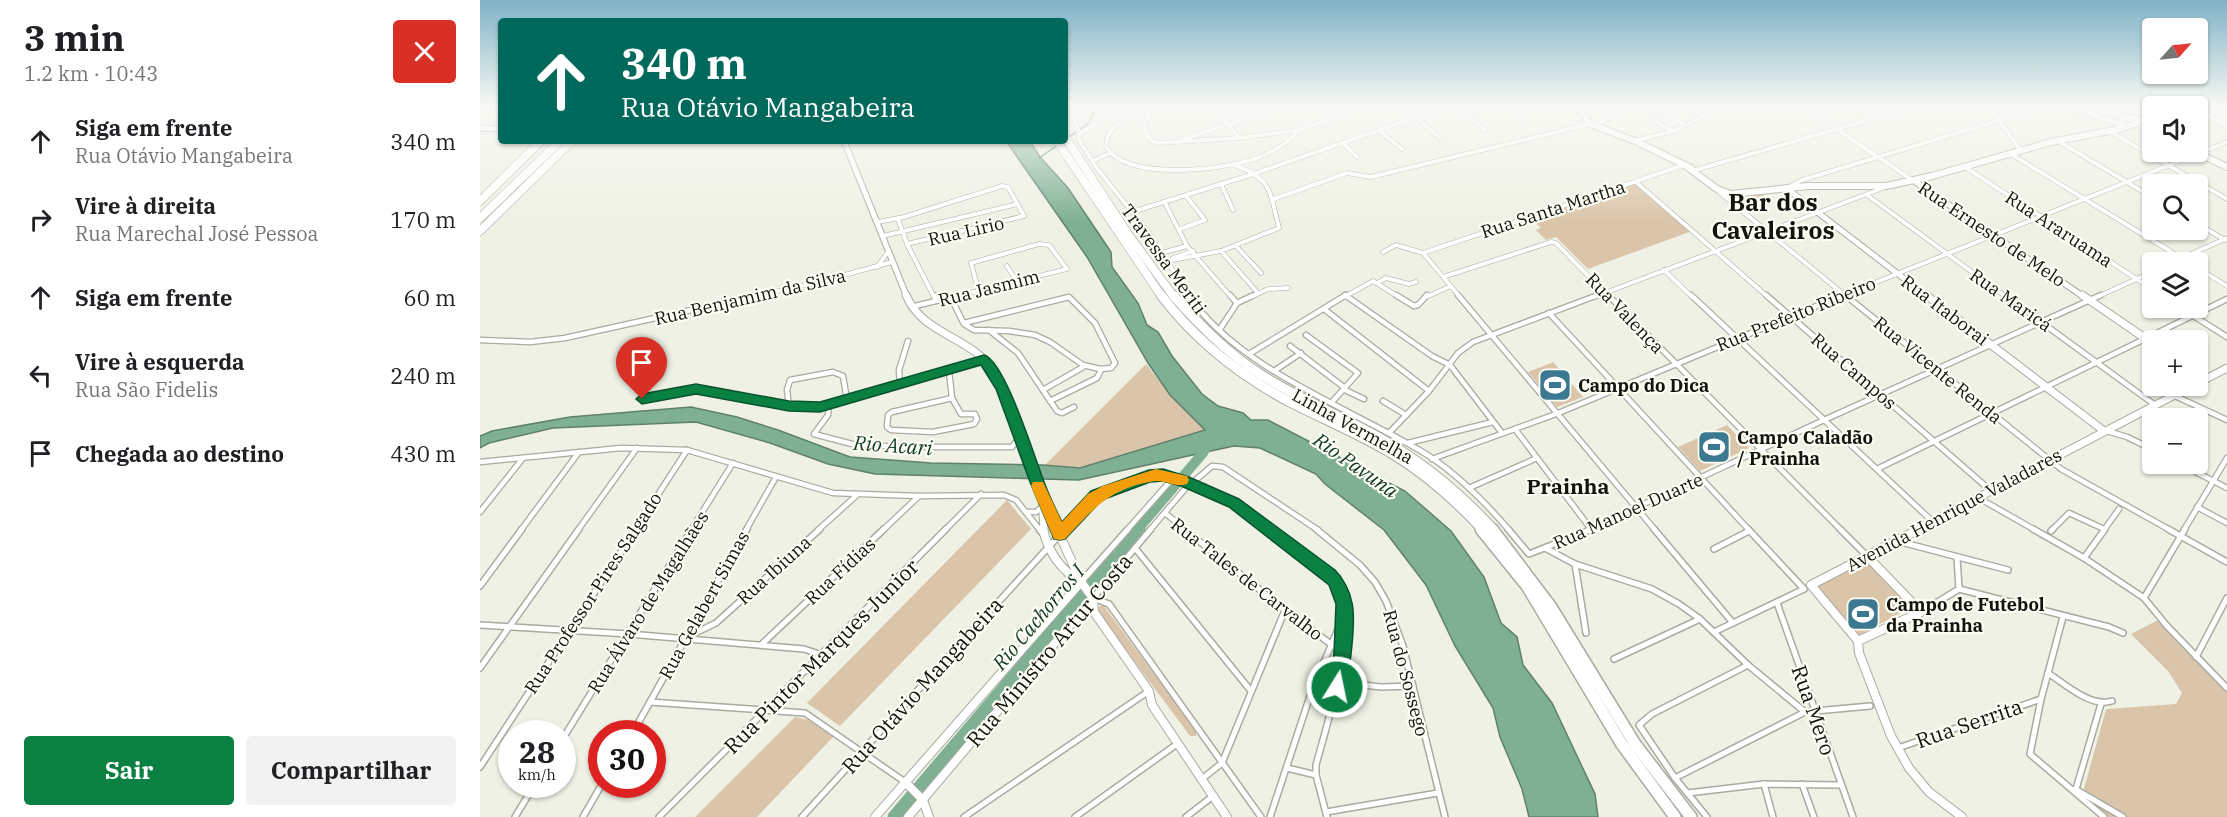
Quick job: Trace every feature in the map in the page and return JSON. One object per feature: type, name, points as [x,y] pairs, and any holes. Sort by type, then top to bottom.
[{"type":"highway","points":[[480,201],[538,144]]},
{"type":"highway","points":[[480,212],[550,144]]},
{"type":"highway","points":[[480,218],[557,144]]},
{"type":"highway","points":[[480,230],[569,144]]},
{"type":"highway","name":"Linha Vermelha","points":[[1064,144],[1158,294],[1194,336],[1226,362],[1266,388],[1386,450],[1410,466],[1446,494],[1487,534],[1542,608],[1628,756],[1675,817]]},
{"type":"highway","name":"Linha Vermelha","points":[[1065,144],[1174,299],[1209,336],[1258,373],[1408,455],[1456,493],[1485,521],[1543,592],[1639,750],[1691,817]]},
{"type":"main road","points":[[1641,144],[1689,168],[1717,189],[1731,194],[1808,186],[1886,186],[1914,181],[2046,144]]},
{"type":"main road","points":[[2208,157],[2227,167]]},
{"type":"main road","points":[[1710,182],[1731,189],[1750,191]]},
{"type":"street","points":[[845,144],[911,307],[929,325],[984,359],[998,378],[1042,494],[1045,537]]},
{"type":"street","name":"Travessa Meriti","points":[[1082,144],[1167,261],[1188,298],[1220,329],[1249,354],[1274,371],[1390,432],[1432,459],[1469,488],[1506,525],[1529,554]]},
{"type":"street","points":[[1106,144],[1110,153],[1118,160],[1145,168],[1231,165],[1284,144]]},
{"type":"street","points":[[1132,212],[1340,144]]},
{"type":"street","points":[[1344,144],[1357,157]]},
{"type":"street","points":[[1396,144],[1402,149]]},
{"type":"street","points":[[1274,199],[1347,173],[1369,177],[1510,144]]},
{"type":"street","name":"Rua Santa Martha","points":[[1424,254],[1636,182],[1778,144]]},
{"type":"street","name":"Rua Ernesto de Melo","points":[[1858,144],[2142,336]]},
{"type":"street","points":[[1787,188],[1802,180],[1924,144]]},
{"type":"street","points":[[2016,144],[2021,151]]},
{"type":"street","points":[[2063,144],[2142,192]]},
{"type":"street","points":[[2132,144],[2227,199]]},
{"type":"street","points":[[1093,161],[1110,153]]},
{"type":"street","points":[[2011,154],[2171,252]]},
{"type":"street","name":"Rua Prefeito Ribeiro","points":[[1432,459],[1556,414],[1896,273],[1994,236],[2175,162]]},
{"type":"street","points":[[1167,261],[1236,246],[1279,228],[1274,199],[1266,186],[1253,174],[1231,165]]},
{"type":"street","name":"Rua Araruama","points":[[1965,167],[2142,282]]},
{"type":"street","points":[[1802,180],[1808,186]]},
{"type":"street","name":"Rua Campos","points":[[1636,182],[1990,490]]},
{"type":"street","points":[[1221,184],[1233,210]]},
{"type":"street","points":[[878,222],[898,219],[1002,186],[1008,187],[1018,204]]},
{"type":"street","points":[[1390,432],[1429,391],[1463,348],[1491,334],[1886,186]]},
{"type":"street","name":"Rua Itaborai","points":[[1787,188],[2104,431]]},
{"type":"street","name":"Rua Vicente Renda","points":[[1717,189],[1844,295],[2048,459],[2073,477],[2227,562]]},
{"type":"street","name":"Rua Maricá","points":[[1867,195],[2155,405]]},
{"type":"street","points":[[1180,229],[1205,220],[1186,196]]},
{"type":"street","points":[[1165,203],[1188,246],[1237,303]]},
{"type":"street","name":"Rua Lirio","points":[[883,236],[1018,204],[1024,216],[907,244]]},
{"type":"street","points":[[898,219],[907,244],[936,300]]},
{"type":"street","points":[[2208,230],[2226,240]]},
{"type":"street","points":[[2196,252],[2226,240]]},
{"type":"street","name":"Rua Valença","points":[[1443,277],[1551,243],[1558,244],[1921,612]]},
{"type":"street","name":"Rua Jasmim","points":[[911,307],[1067,269],[1048,245],[1039,244],[971,263],[978,290]]},
{"type":"street","points":[[1383,252],[1396,245],[1424,254],[1635,509],[1733,623]]},
{"type":"street","points":[[1161,253],[1188,246]]},
{"type":"street","points":[[1236,246],[1261,273]]},
{"type":"street","points":[[1221,250],[1258,292]]},
{"type":"street","points":[[1167,261],[1193,251]]},
{"type":"street","points":[[877,267],[888,252]]},
{"type":"street","name":"Rua Benjamim da Silva","points":[[480,340],[530,342],[565,338],[892,262]]},
{"type":"street","points":[[1007,266],[1016,280]]},
{"type":"street","points":[[1664,270],[1931,520]]},
{"type":"street","points":[[2208,274],[2227,286]]},
{"type":"street","name":"Rua Manoel Duarte","points":[[1529,554],[1591,529],[1824,420],[2142,277]]},
{"type":"street","points":[[1249,354],[1361,285],[1386,278],[1409,284],[1416,282]]},
{"type":"street","points":[[1375,282],[1414,306],[1418,305],[1428,294],[1450,286]]},
{"type":"street","points":[[1220,329],[1237,303],[1268,289],[1288,288]]},
{"type":"street","points":[[1345,295],[1432,356],[1450,365],[1502,434]]},
{"type":"street","points":[[943,298],[954,304],[960,321],[975,331],[989,330],[1038,336],[1070,354],[1083,367],[1101,370],[1111,368],[1116,361],[1095,323],[1069,297],[964,323]]},
{"type":"street","points":[[2208,308],[2227,299]]},
{"type":"street","points":[[1324,309],[1429,391]]},
{"type":"street","points":[[1549,313],[1749,531],[1858,641],[1859,653],[1898,748],[1920,783],[1962,817]]},
{"type":"street","points":[[2169,330],[2190,318]]},
{"type":"street","points":[[2196,318],[2227,337]]},
{"type":"street","points":[[989,330],[1018,353],[1059,413],[1074,407]]},
{"type":"street","points":[[1306,335],[1358,375],[1332,402]]},
{"type":"street","points":[[900,385],[897,370],[908,348],[908,341]]},
{"type":"street","points":[[1877,469],[2097,362],[2142,344]]},
{"type":"street","points":[[1290,346],[1344,388],[1364,399]]},
{"type":"street","points":[[1274,371],[1301,353]]},
{"type":"street","points":[[642,399],[696,389],[789,406],[809,407],[847,400],[984,359]]},
{"type":"street","points":[[1043,390],[1083,367]]},
{"type":"street","points":[[2208,378],[2227,368]]},
{"type":"street","points":[[1050,401],[1095,380],[1101,370]]},
{"type":"street","points":[[949,371],[952,398],[958,412],[975,414],[977,419],[974,424],[933,432],[891,430],[887,427],[888,415],[892,411],[952,398]]},
{"type":"street","points":[[789,406],[787,390],[790,380],[833,372],[843,376],[847,400]]},
{"type":"street","name":"Avenida Henrique Valadares","points":[[1714,632],[1777,603],[1931,520],[2171,396]]},
{"type":"street","points":[[2175,396],[2227,420]]},
{"type":"street","points":[[1383,401],[1406,415]]},
{"type":"street","points":[[829,404],[828,414],[814,434],[852,444],[900,447],[1012,447],[1020,437]]},
{"type":"street","points":[[1408,443],[1493,422]]},
{"type":"street","points":[[1515,429],[1591,529]]},
{"type":"street","points":[[2104,431],[2120,434],[2142,444]]},
{"type":"street","points":[[480,668],[637,447]]},
{"type":"street","points":[[480,462],[637,447],[687,450],[822,491],[857,495],[982,494],[1011,497],[1045,537],[1065,573],[1109,604],[1261,817]]},
{"type":"street","name":"Rua Professor Pires Salgado","points":[[480,767],[687,450]]},
{"type":"street","points":[[480,586],[579,452]]},
{"type":"street","points":[[480,512],[523,458]]},
{"type":"street","points":[[1469,488],[1537,458]]},
{"type":"street","points":[[2144,598],[2227,458]]},
{"type":"street","name":"Rua Álvaro de Magalhães","points":[[575,720],[733,463]]},
{"type":"street","name":"Rua do Sossego","points":[[1188,483],[1208,468],[1218,465],[1223,467],[1331,541],[1362,566],[1386,599],[1413,686],[1445,817]]},
{"type":"street","points":[[2199,474],[2227,488]]},
{"type":"street","points":[[1050,549],[1060,534],[1093,498],[1149,476],[1175,478],[1234,503],[1322,568],[1336,582],[1343,596],[1343,653],[1338,682],[1316,765],[1316,775],[1326,815],[1438,794]]},
{"type":"street","name":"Rua Gelabert Simas","points":[[640,720],[776,477]]},
{"type":"street","name":"Rua Ministro Artur Costa","points":[[908,817],[1175,478]]},
{"type":"street","name":"Rua Ministro Artur Costa","points":[[875,817],[1087,590],[1135,548],[1188,483]]},
{"type":"street","name":"Rua Pintor Marques Junior","points":[[659,817],[982,494]]},
{"type":"street","name":"Rua Ibiuna","points":[[685,638],[716,622],[857,495]]},
{"type":"street","name":"Rua Fídias","points":[[761,645],[919,496]]},
{"type":"street","points":[[1977,497],[2084,558],[2144,598],[2227,688]]},
{"type":"street","points":[[1044,507],[1087,590],[1094,612],[1149,691],[1152,705],[1227,817]]},
{"type":"street","points":[[1026,512],[1036,512],[1044,507]]},
{"type":"street","points":[[2197,507],[2227,523]]},
{"type":"street","points":[[2084,558],[2119,510]]},
{"type":"street","name":"Rua Tales de Carvalho","points":[[1165,513],[1285,610],[1343,653]]},
{"type":"street","points":[[2051,531],[2069,513],[2104,529]]},
{"type":"street","points":[[1714,549],[1749,531]]},
{"type":"street","points":[[1894,541],[2008,570]]},
{"type":"street","points":[[1135,548],[1251,691]]},
{"type":"street","points":[[1545,548],[1575,564],[1652,589],[1700,619],[1748,665],[1805,712]]},
{"type":"street","name":"Rua Otávio Mangabeira","points":[[802,817],[1041,554],[1050,549]]},
{"type":"street","points":[[1958,558],[1959,589]]},
{"type":"street","points":[[1575,564],[1586,633]]},
{"type":"street","points":[[1858,641],[1921,612],[1959,589],[2109,627],[2123,633]]},
{"type":"street","points":[[2196,657],[2227,598]]},
{"type":"street","name":"Rua Mero","points":[[1777,603],[1852,817]]},
{"type":"street","points":[[1202,779],[1222,763],[1285,610]]},
{"type":"street","points":[[2063,616],[2041,699],[2030,754],[2104,817]]},
{"type":"street","name":"Rua Tales de Carvalho","points":[[1270,817],[1329,644],[1342,619]]},
{"type":"street","points":[[1614,660],[1700,619]]},
{"type":"street","points":[[480,625],[685,638],[804,649],[822,655]]},
{"type":"street","points":[[1707,817],[1675,778],[1639,725],[1652,714],[1748,665]]},
{"type":"street","points":[[2048,673],[2101,704],[2111,702]]},
{"type":"street","points":[[1338,682],[1380,687],[1413,686]]},
{"type":"street","points":[[964,817],[1149,691]]},
{"type":"street","name":"Rua Serrita","points":[[1898,748],[2041,699]]},
{"type":"street","points":[[650,702],[805,713],[907,784],[921,798],[929,817]]},
{"type":"street","points":[[2076,789],[2101,704]]},
{"type":"street","points":[[1675,778],[1805,712],[1870,706]]},
{"type":"street","points":[[1075,817],[1177,744]]},
{"type":"street","points":[[1287,768],[1316,775]]},
{"type":"street","points":[[2054,776],[2123,817]]},
{"type":"street","points":[[1688,793],[1764,784],[1841,785]]},
{"type":"street","points":[[1764,784],[1773,817]]},
{"type":"street","points":[[1802,784],[1814,817]]},
{"type":"street","points":[[1186,817],[1213,796]]},
{"type":"street","points":[[515,817],[527,798]]},
{"type":"street","points":[[583,817],[594,798]]},
{"type":"shaded area","points":[[1008,144],[1032,144],[1040,157],[1068,188],[1111,252],[1112,267],[1138,303],[1147,325],[1158,332],[1172,356],[1202,394],[1218,406],[1243,413],[1251,420],[1268,420],[1405,491],[1451,531],[1484,577],[1501,623],[1517,637],[1523,665],[1552,703],[1595,794],[1598,817],[1529,817],[1522,789],[1500,737],[1493,708],[1455,646],[1426,585],[1384,530],[1325,484],[1316,474],[1260,448],[1234,446],[1079,480],[875,474],[828,464],[770,443],[696,422],[553,428],[489,443],[480,448],[480,436],[492,431],[570,417],[691,407],[737,417],[850,457],[931,463],[1080,468],[1205,430],[1170,395],[1148,363],[1087,257]]},
{"type":"shaded area","points":[[1637,183],[1692,231],[1588,269],[1556,237],[1546,240],[1536,230],[1541,228],[1531,218]]},
{"type":"shaded area","points":[[1760,191],[1771,204],[1749,212],[1726,194]]},
{"type":"shaded area","name":"Campo do Dica","points":[[1554,362],[1583,397],[1557,407],[1528,372]]},
{"type":"shaded area","points":[[1146,364],[1170,395],[1206,430],[1080,468],[1045,465]]},
{"type":"shaded area","name":"Campo Caladão / Prainha","points":[[1727,425],[1749,448],[1700,471],[1678,447]]},
{"type":"shaded area","points":[[1007,500],[1031,529],[840,726],[807,703]]},
{"type":"shaded area","points":[[1864,561],[1868,562],[1905,600],[1907,605],[1902,612],[1858,636],[1814,586]]},
{"type":"shaded area","points":[[1100,606],[1104,606],[1196,731],[1196,736],[1190,736],[1097,611]]},
{"type":"shaded area","points":[[2158,620],[2227,691],[2227,817],[2108,817],[2082,796],[2106,709],[2176,704],[2182,693],[2168,671],[2131,634]]},
{"type":"shaded area","points":[[795,717],[808,720],[833,737],[757,817],[695,817]]},
{"type":"waterway","points":[[1039,158],[1058,145]]},
{"type":"waterway","name":"Rio Cachorros I","points":[[1137,530],[1203,453],[1210,440]]},
{"type":"waterway","name":"Rio Cachorros I","points":[[894,817],[1139,529]]},
{"type":"slow traffic","points":[[1038,486],[1060,534],[1093,498],[1108,490],[1156,475],[1182,480]]},
{"type":"place","name":"Campo do Dica","points":[[1555,385]]},
{"type":"place","name":"Campo Caladão / Prainha","points":[[1714,447]]},
{"type":"place","name":"Campo de Futebol da Prainha","points":[[1863,614]]},
{"type":"district","name":"Bar dos Cavaleiros","points":[[1773,216]]},
{"type":"district","name":"Prainha","points":[[1568,486]]},
{"type":"route","points":[[642,399],[684,389],[707,389],[789,406],[820,407],[984,359],[1003,389],[1037,482],[1060,534],[1097,495],[1149,476],[1163,475],[1226,498],[1330,574],[1343,596],[1344,604],[1343,653],[1337,687]]},
{"type":"water label","name":"Rio Acari","points":[[893,445]]},
{"type":"water label","name":"Rio Pavuna","points":[[1356,465]]}]
